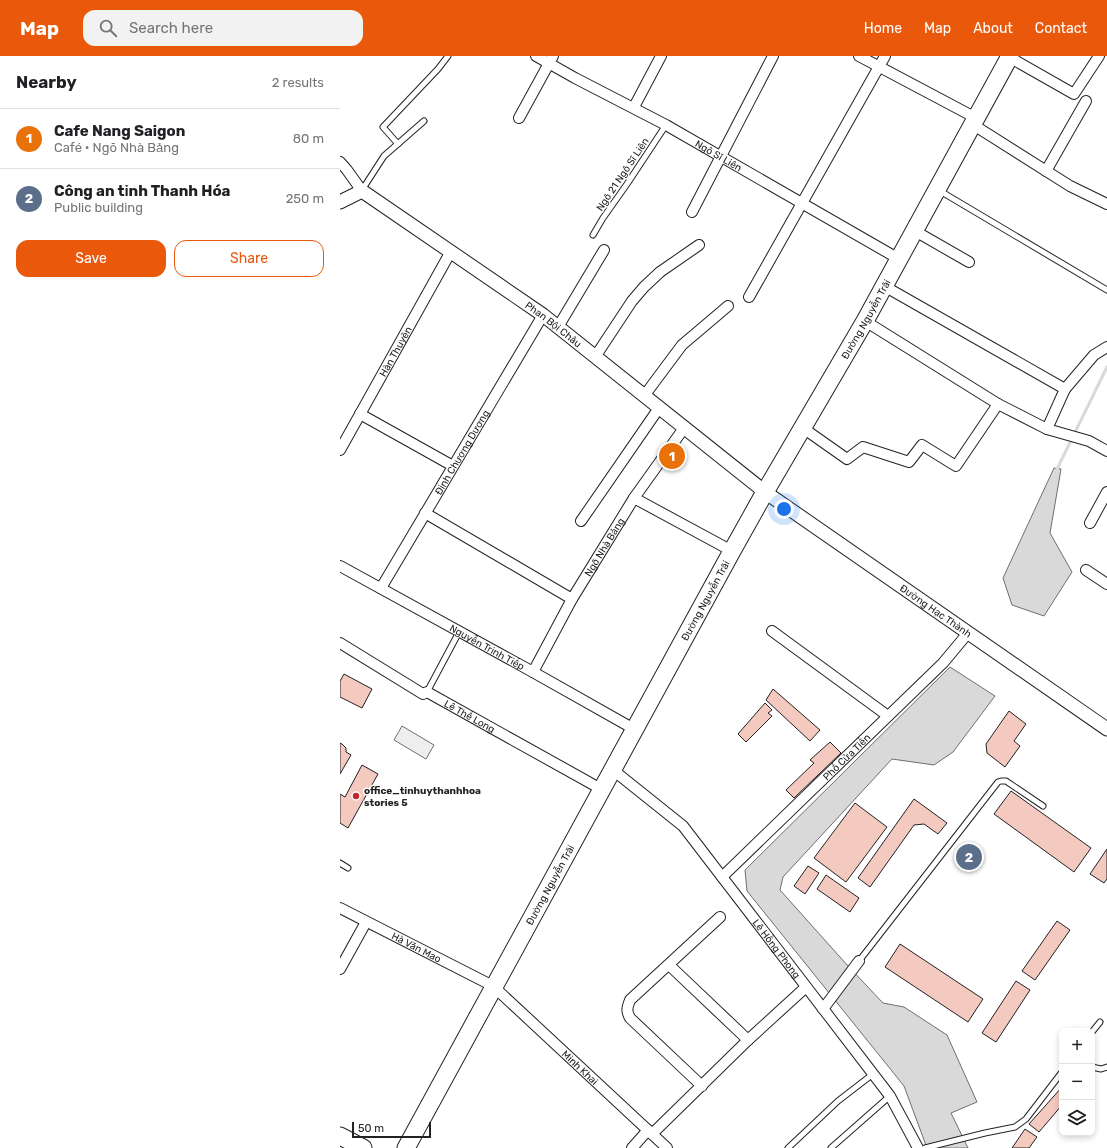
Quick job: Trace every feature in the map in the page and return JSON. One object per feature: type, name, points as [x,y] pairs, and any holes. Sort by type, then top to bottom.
[{"type":"highway","name":"Đường Nguyễn Trãi","points":[[406,1148],[493,986],[732,551],[866,321],[1009,56]]},
{"type":"highway","points":[[340,1136],[363,1148]]},
{"type":"street","name":"Ngô Sĩ Liên","points":[[536,56],[551,60],[575,78],[634,107],[899,259]]},
{"type":"street","points":[[634,107],[661,56]]},
{"type":"street","points":[[692,212],[773,56]]},
{"type":"street","points":[[859,56],[974,121],[1070,186],[1107,204]]},
{"type":"street","points":[[749,297],[885,56]]},
{"type":"street","points":[[1009,56],[1074,94],[1099,56]]},
{"type":"street","points":[[519,118],[551,60]]},
{"type":"street","points":[[1046,171],[1086,101]]},
{"type":"street","name":"Phan Bội Châu","points":[[340,162],[362,191],[558,327],[765,492]]},
{"type":"street","points":[[340,202],[362,191]]},
{"type":"street","points":[[915,231],[969,262]]},
{"type":"street","points":[[595,357],[632,301],[644,287],[660,272],[699,245]]},
{"type":"street","points":[[558,327],[604,250]]},
{"type":"street","name":"Hàn Thuyên","points":[[340,450],[450,253]]},
{"type":"street","points":[[884,286],[1064,389]]},
{"type":"street","points":[[644,396],[682,345],[728,306]]},
{"type":"street","name":"Đinh Chương Dương","points":[[381,588],[543,316]]},
{"type":"street","points":[[866,321],[998,404],[1047,429],[1089,441],[1107,451]]},
{"type":"street","points":[[1047,429],[1064,389],[1094,355],[1107,347]]},
{"type":"street","points":[[803,428],[847,459],[863,447],[909,462],[922,445],[956,466],[998,404]]},
{"type":"street","points":[[581,521],[659,408]]},
{"type":"street","points":[[360,414],[453,466]]},
{"type":"street","name":"Ngõ Nhà Bảng","points":[[533,672],[572,599],[634,498],[684,428]]},
{"type":"street","name":"Đường Hạc Thành","points":[[765,492],[1107,729]]},
{"type":"street","points":[[1090,523],[1107,492]]},
{"type":"street","points":[[634,498],[732,551]]},
{"type":"street","points":[[425,513],[572,599]]},
{"type":"street","name":"Nguyễn Trinh Tiếp","points":[[340,566],[634,729]]},
{"type":"street","points":[[1086,570],[1107,584]]},
{"type":"street","points":[[772,631],[888,716]]},
{"type":"street","name":"Phố Cửa Tiền","points":[[722,877],[943,663],[968,633]]},
{"type":"street","name":"Lê Thế Long","points":[[340,643],[423,694],[427,692],[601,789]]},
{"type":"street","name":"Lê Hồng Phong","points":[[612,770],[683,826],[890,1096],[918,1148]]},
{"type":"street","name":"Hà Văn Mao","points":[[340,908],[493,986]]},
{"type":"street","points":[[702,1086],[630,1018],[626,1012],[630,1000],[720,917]]},
{"type":"street","points":[[340,969],[366,922]]},
{"type":"street","points":[[823,1009],[859,962]]},
{"type":"street","points":[[669,965],[748,1040]]},
{"type":"street","name":"Minh Khai","points":[[493,986],[667,1148]]},
{"type":"street","points":[[632,1148],[702,1086],[748,1040],[806,987]]},
{"type":"lane","points":[[398,144],[384,127],[438,69],[448,56]]},
{"type":"lane","points":[[362,191],[384,156],[424,121]]},
{"type":"lane","name":"Ngõ 21 Ngô Sĩ Liên","points":[[594,235],[603,218],[666,125]]},
{"type":"lane","points":[[937,189],[1107,290]]},
{"type":"lane","points":[[427,692],[459,632]]},
{"type":"lane","points":[[859,962],[998,782],[1002,780],[1006,781],[1043,806]]},
{"type":"lane","points":[[340,863],[348,868]]},
{"type":"lane","points":[[1095,1028],[1100,1022]]},
{"type":"lane","points":[[1095,1068],[1101,1069],[1107,1067]]},
{"type":"lane","points":[[788,1148],[838,1101],[873,1074]]},
{"type":"lane","points":[[925,1148],[1015,1127],[1026,1119],[1059,1076]]},
{"type":"lane","points":[[831,1148],[890,1096]]},
{"type":"shaded area","points":[[1054,468],[1061,469],[1050,533],[1072,572],[1044,616],[1012,605],[1003,578]]},
{"type":"shaded area","points":[[950,667],[995,696],[953,752],[934,765],[892,759],[783,877],[780,890],[883,1003],[904,1007],[947,1035],[977,1102],[951,1113],[968,1148],[927,1148],[904,1086],[747,891],[745,870]]},
{"type":"shaded area","points":[[402,726],[434,745],[426,759],[394,740]]},
{"type":"building","points":[[344,674],[372,689],[362,708],[340,697],[340,681]]},
{"type":"building","points":[[773,689],[820,730],[810,741],[766,700]]},
{"type":"building","points":[[765,703],[772,710],[768,713],[772,716],[746,742],[738,734]]},
{"type":"building","points":[[1009,711],[1026,724],[1014,741],[1020,746],[1005,767],[987,753],[986,744]]},
{"type":"building","points":[[830,742],[841,753],[794,798],[786,790],[814,763],[810,760]]},
{"type":"building","name":"office_tinhuythanhhoa stories 5","points":[[340,743],[346,748],[346,752],[351,755],[340,774]]},
{"type":"building","name":"office_tinhuythanhhoa stories 5","points":[[362,765],[378,774],[348,828],[340,823],[340,794],[345,797]]},
{"type":"building","points":[[1011,791],[1091,848],[1074,872],[994,814]]},
{"type":"building","points":[[914,799],[947,823],[938,834],[924,824],[914,825],[870,887],[858,878]]},
{"type":"building","points":[[855,803],[887,827],[846,882],[814,858]]},
{"type":"building","points":[[1107,849],[1107,879],[1104,883],[1090,874]]},
{"type":"building","points":[[808,866],[819,873],[805,894],[794,886]]},
{"type":"building","points":[[826,875],[859,898],[850,912],[817,889]]},
{"type":"building","points":[[1057,921],[1070,930],[1035,980],[1022,971]]},
{"type":"building","points":[[900,944],[983,999],[968,1022],[885,967]]},
{"type":"building","points":[[1016,981],[1030,990],[996,1042],[982,1033]]},
{"type":"building","points":[[1059,1090],[1059,1109],[1039,1132],[1029,1124]]},
{"type":"building","points":[[1025,1129],[1037,1137],[1029,1148],[1012,1148]]},
{"type":"waterway","points":[[1057,469],[1107,367]]},
{"type":"place","name":"Cafe Nang Saigon","points":[[672,456]]},
{"type":"place","name":"office_tinhuythanhhoa stories 5","points":[[356,796]]},
{"type":"place","name":"Công an tỉnh Thanh Hóa","points":[[969,857]]}]
